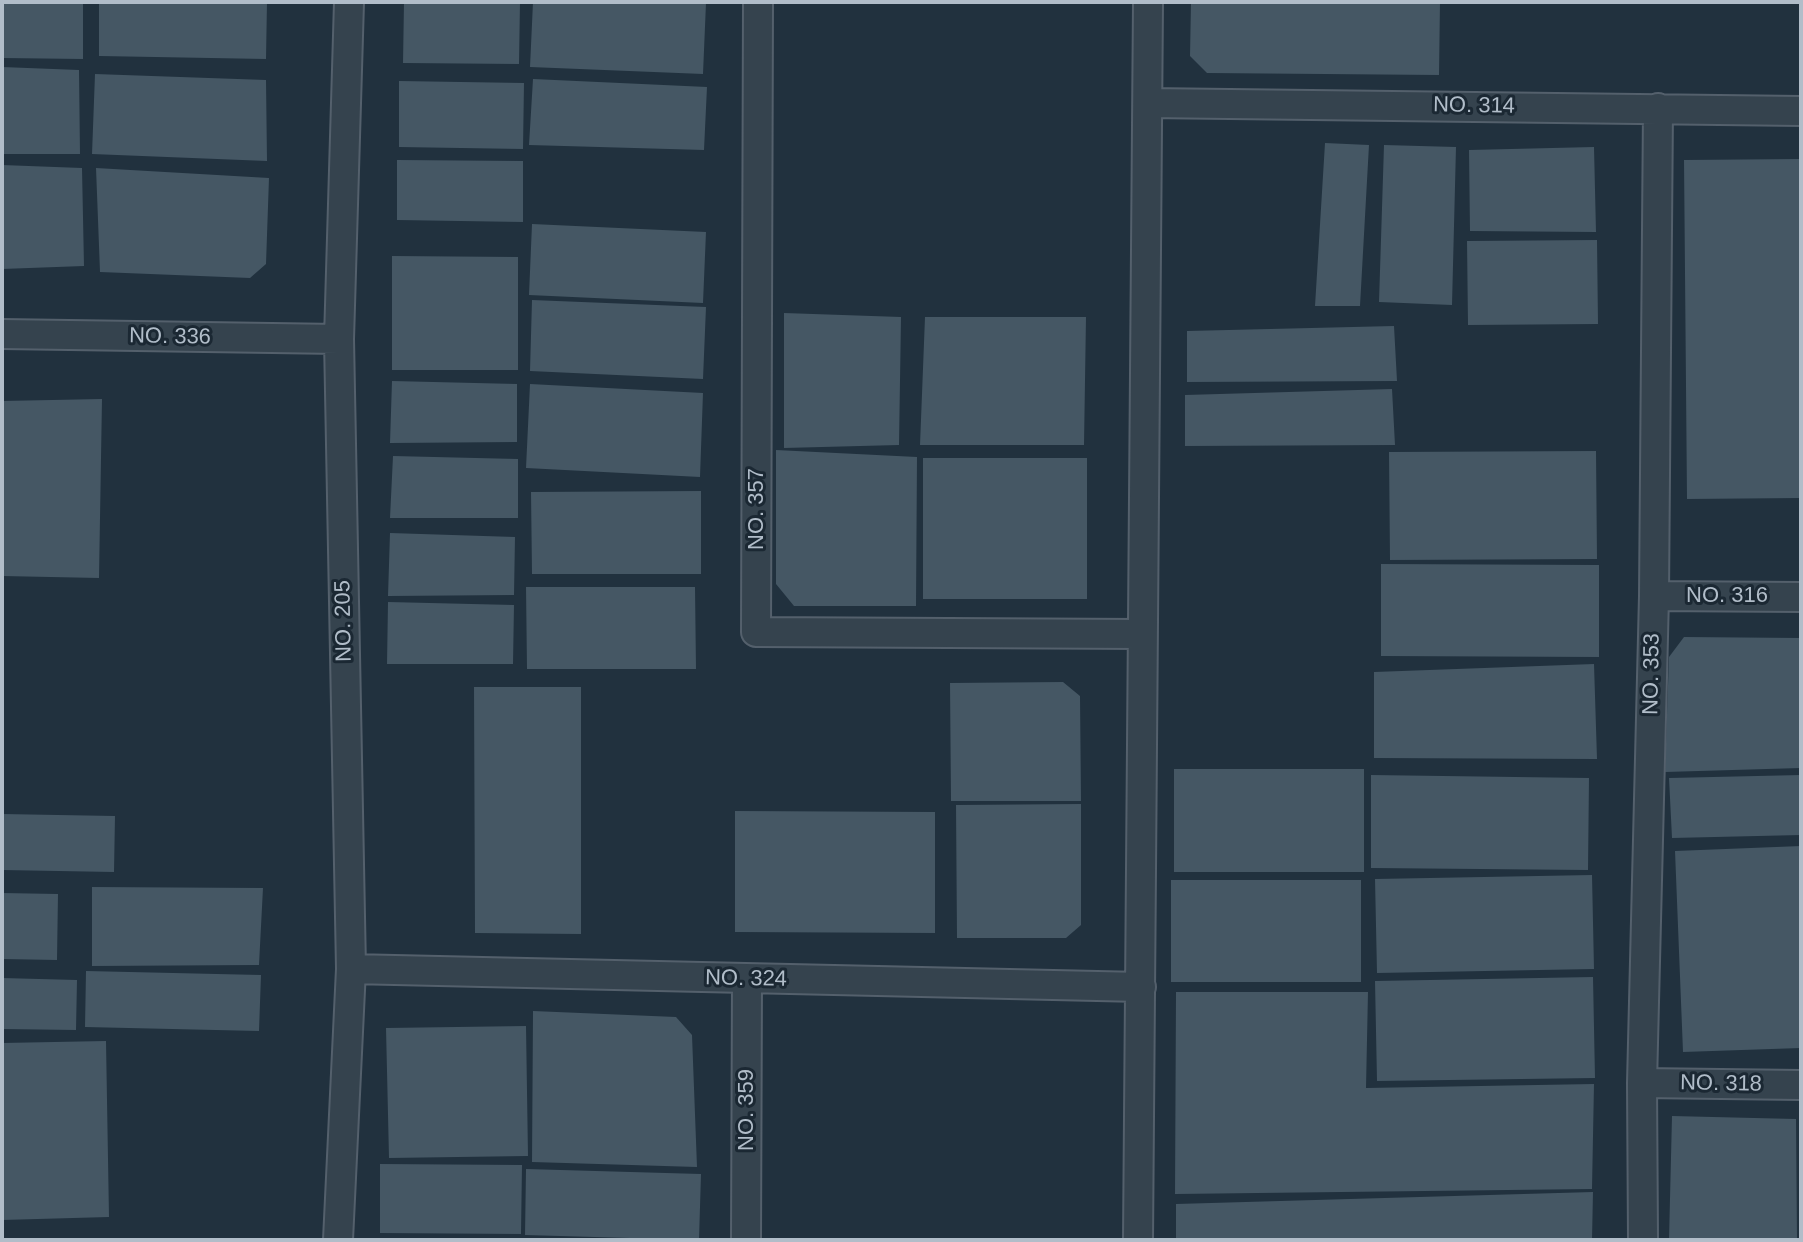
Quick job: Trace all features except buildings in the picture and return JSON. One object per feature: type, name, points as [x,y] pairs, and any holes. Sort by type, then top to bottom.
[{"type":"street","name":"NO. 205","points":[[338,1240],[351,969],[339,339],[349,2]]},
{"type":"street","name":"NO. 357","points":[[758,2],[756,632],[1140,634]]},
{"type":"street","points":[[1138,1240],[1140,634],[1148,2]]},
{"type":"street","name":"NO. 314","points":[[1148,103],[1801,111]]},
{"type":"street","name":"NO. 353","points":[[1643,1240],[1642,1083],[1654,596],[1658,108]]},
{"type":"street","name":"NO. 336","points":[[2,334],[339,339]]},
{"type":"street","name":"NO. 316","points":[[1654,596],[1801,597]]},
{"type":"street","name":"NO. 324","points":[[351,969],[1141,987]]},
{"type":"street","name":"NO. 359","points":[[746,1240],[747,980]]},
{"type":"street","name":"NO. 318","points":[[1642,1083],[1801,1085]]}]
